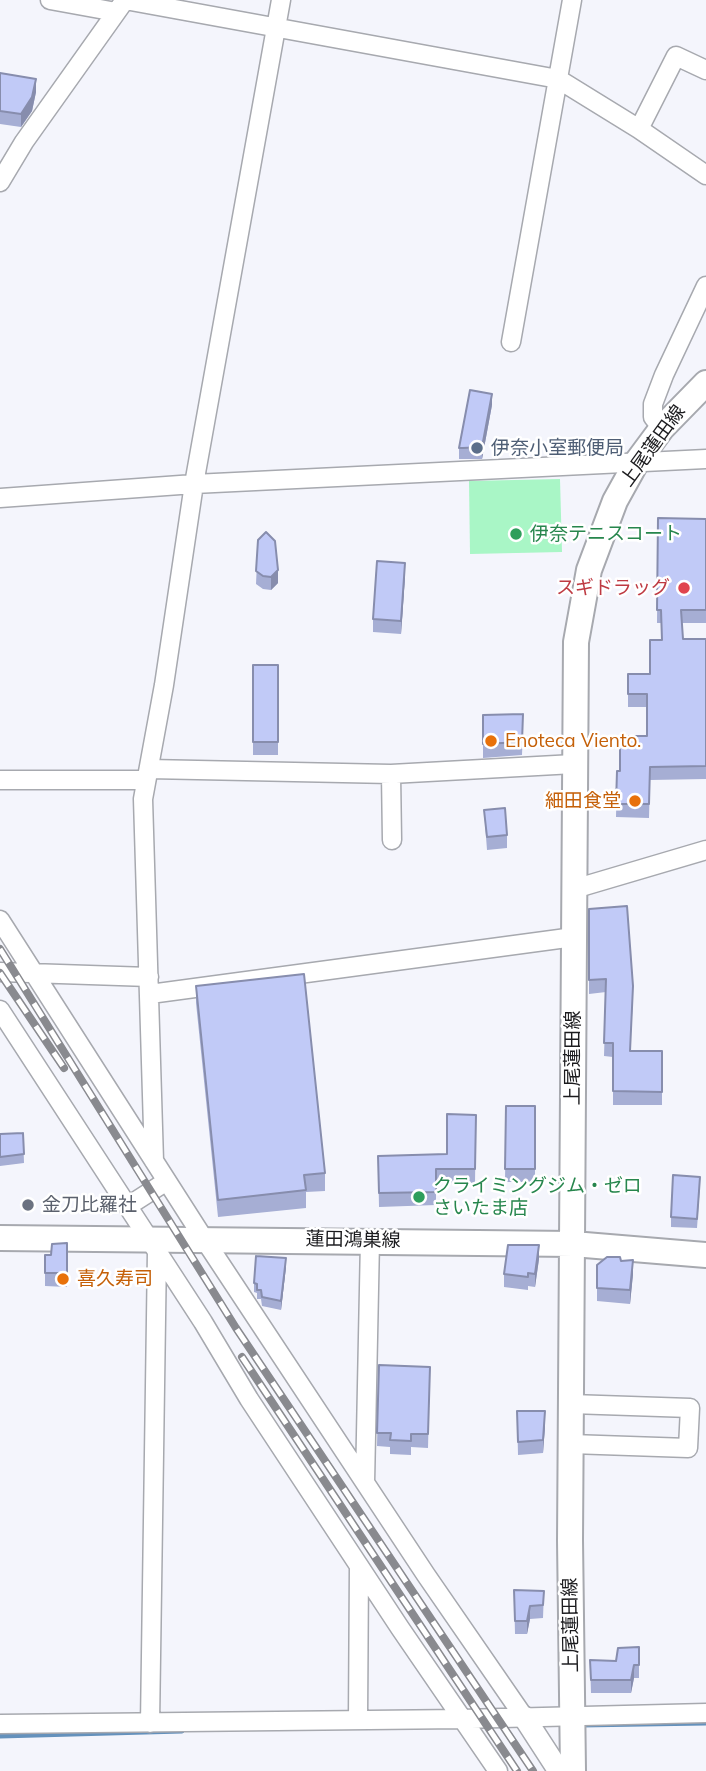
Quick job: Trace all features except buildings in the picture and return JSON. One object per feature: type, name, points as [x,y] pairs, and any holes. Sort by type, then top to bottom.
[{"type":"main road","name":"上尾蓮田線","points":[[573,1771],[570,1540],[576,642],[583,595],[600,537],[615,501],[636,463],[662,428],[706,383]]},
{"type":"main road","name":"蓮田鴻巣線","points":[[0,1238],[153,1245],[204,1239],[573,1244],[706,1255]]},
{"type":"street","points":[[50,0],[122,4],[276,27],[558,79],[639,129],[706,176]]},
{"type":"street","points":[[154,1161],[143,799],[194,484],[281,0]]},
{"type":"street","points":[[511,342],[572,0]]},
{"type":"street","points":[[0,182],[23,142],[122,4]]},
{"type":"street","points":[[639,129],[676,56],[706,70]]},
{"type":"street","points":[[662,428],[653,417],[653,404],[706,286]]},
{"type":"street","points":[[0,498],[194,484],[706,459]]},
{"type":"street","points":[[0,780],[148,775],[391,774],[574,764]]},
{"type":"street","points":[[391,774],[392,840]]},
{"type":"street","points":[[574,889],[706,850]]},
{"type":"street","points":[[0,920],[204,1239],[559,1771]]},
{"type":"street","points":[[0,972],[150,985],[574,937]]},
{"type":"street","points":[[0,1010],[203,1322],[249,1399],[498,1771]]},
{"type":"street","points":[[128,1206],[167,1181]]},
{"type":"street","points":[[365,1483],[370,1240]]},
{"type":"street","points":[[150,1723],[153,1245]]},
{"type":"street","points":[[571,1444],[688,1448],[690,1408],[572,1404]]},
{"type":"street","points":[[358,1720],[359,1566]]},
{"type":"street","points":[[0,1724],[524,1717],[572,1728],[706,1713]]},
{"type":"green space","points":[[560,479],[562,552],[470,554],[469,481]]},
{"type":"waterway","points":[[580,1725],[706,1723]]},
{"type":"waterway","points":[[0,1736],[182,1731]]},
{"type":"railway","points":[[0,949],[236,1328],[533,1771]]},
{"type":"railway","points":[[0,973],[64,1068]]},
{"type":"railway","points":[[242,1357],[517,1771]]},
{"type":"place","name":"伊奈小室郵便局","points":[[477,448]]},
{"type":"place","name":"伊奈テニスコート","points":[[516,534]]},
{"type":"place","name":"スギドラッグ","points":[[684,588]]},
{"type":"place","name":"Enoteca Viento.","points":[[491,741]]},
{"type":"place","name":"細田食堂","points":[[635,801]]},
{"type":"place","name":"クライミングジム・ゼロ さいたま店","points":[[419,1197]]},
{"type":"place","name":"金刀比羅社","points":[[28,1205]]},
{"type":"place","name":"喜久寿司","points":[[63,1279]]}]
